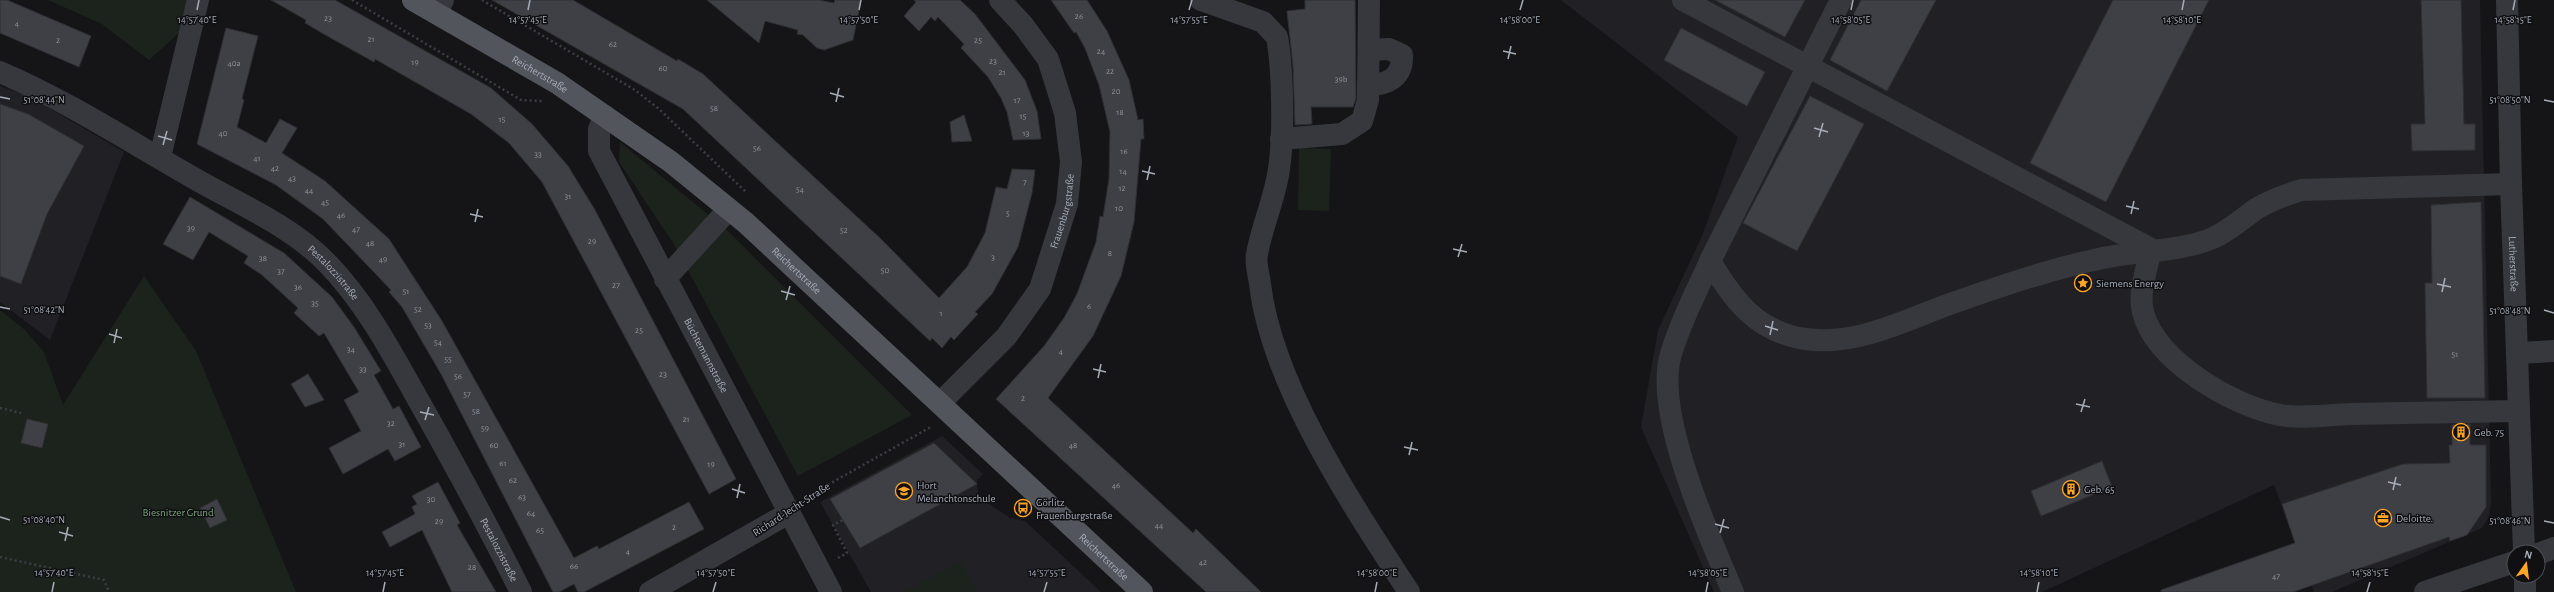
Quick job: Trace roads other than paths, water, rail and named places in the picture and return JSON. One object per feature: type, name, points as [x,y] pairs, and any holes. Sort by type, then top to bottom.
[{"type":"main road","name":"Reichertstraße","points":[[413,0],[440,7],[557,83],[671,162],[729,209],[940,402],[1142,592]]},
{"type":"street","points":[[160,157],[198,0]]},
{"type":"street","name":"Frauenburgstraße","points":[[940,402],[1006,337],[1040,289],[1067,204],[1071,162],[1065,113],[1048,59],[1023,25],[1000,0]]},
{"type":"street","points":[[1201,0],[1263,22],[1277,37],[1281,139],[1279,169],[1256,255],[1262,301],[1276,346],[1296,397],[1347,497],[1409,592]]},
{"type":"street","points":[[1281,139],[1342,134],[1362,122],[1368,100],[1369,0]]},
{"type":"street","points":[[1684,0],[2151,249]]},
{"type":"street","points":[[1733,592],[1704,525],[1676,439],[1669,409],[1667,380],[1670,354],[1710,261],[1806,66],[1841,0]]},
{"type":"street","name":"Lutherstraße","points":[[2507,0],[2511,184],[2524,544]]},
{"type":"street","points":[[1368,85],[1381,85],[1397,77],[1403,66],[1402,55],[1389,49],[1369,50]]},
{"type":"street","name":"Pestalozzistraße","points":[[0,72],[37,88],[160,157],[184,173],[279,224],[326,263],[369,315],[482,514],[521,592]]},
{"type":"street","name":"Büchtemannstraße","points":[[605,116],[599,128],[599,151],[831,592]]},
{"type":"street","points":[[1710,261],[1729,294],[1750,315],[1776,332],[1805,339],[1838,339],[1865,335],[1892,327],[2026,278],[2103,258],[2151,249],[2181,246],[2212,238],[2277,198],[2301,190],[2511,184]]},
{"type":"street","points":[[665,279],[729,209]]},
{"type":"street","points":[[2151,249],[2142,291],[2143,310],[2148,325],[2161,346],[2183,366],[2240,402],[2281,416],[2519,411]]},
{"type":"street","points":[[2517,353],[2554,350]]},
{"type":"street","name":"Richard-Jecht-Straße","points":[[650,592],[789,513]]},
{"type":"street","points":[[2425,592],[2506,565]]},
{"type":"place","name":"Siemens Energy","points":[[2083,283]]},
{"type":"place","name":"Geb. 75","points":[[2461,432]]},
{"type":"place","name":"Geb. 65","points":[[2071,489]]},
{"type":"place","name":"Hort Melanchtonschule","points":[[904,491]]},
{"type":"place","name":"Görlitz Frauenburgstraße","points":[[1023,508]]},
{"type":"place","name":"Deloitte.","points":[[2383,518]]},
{"type":"park label","name":"Biesnitzer Grund","points":[[178,512]]}]
